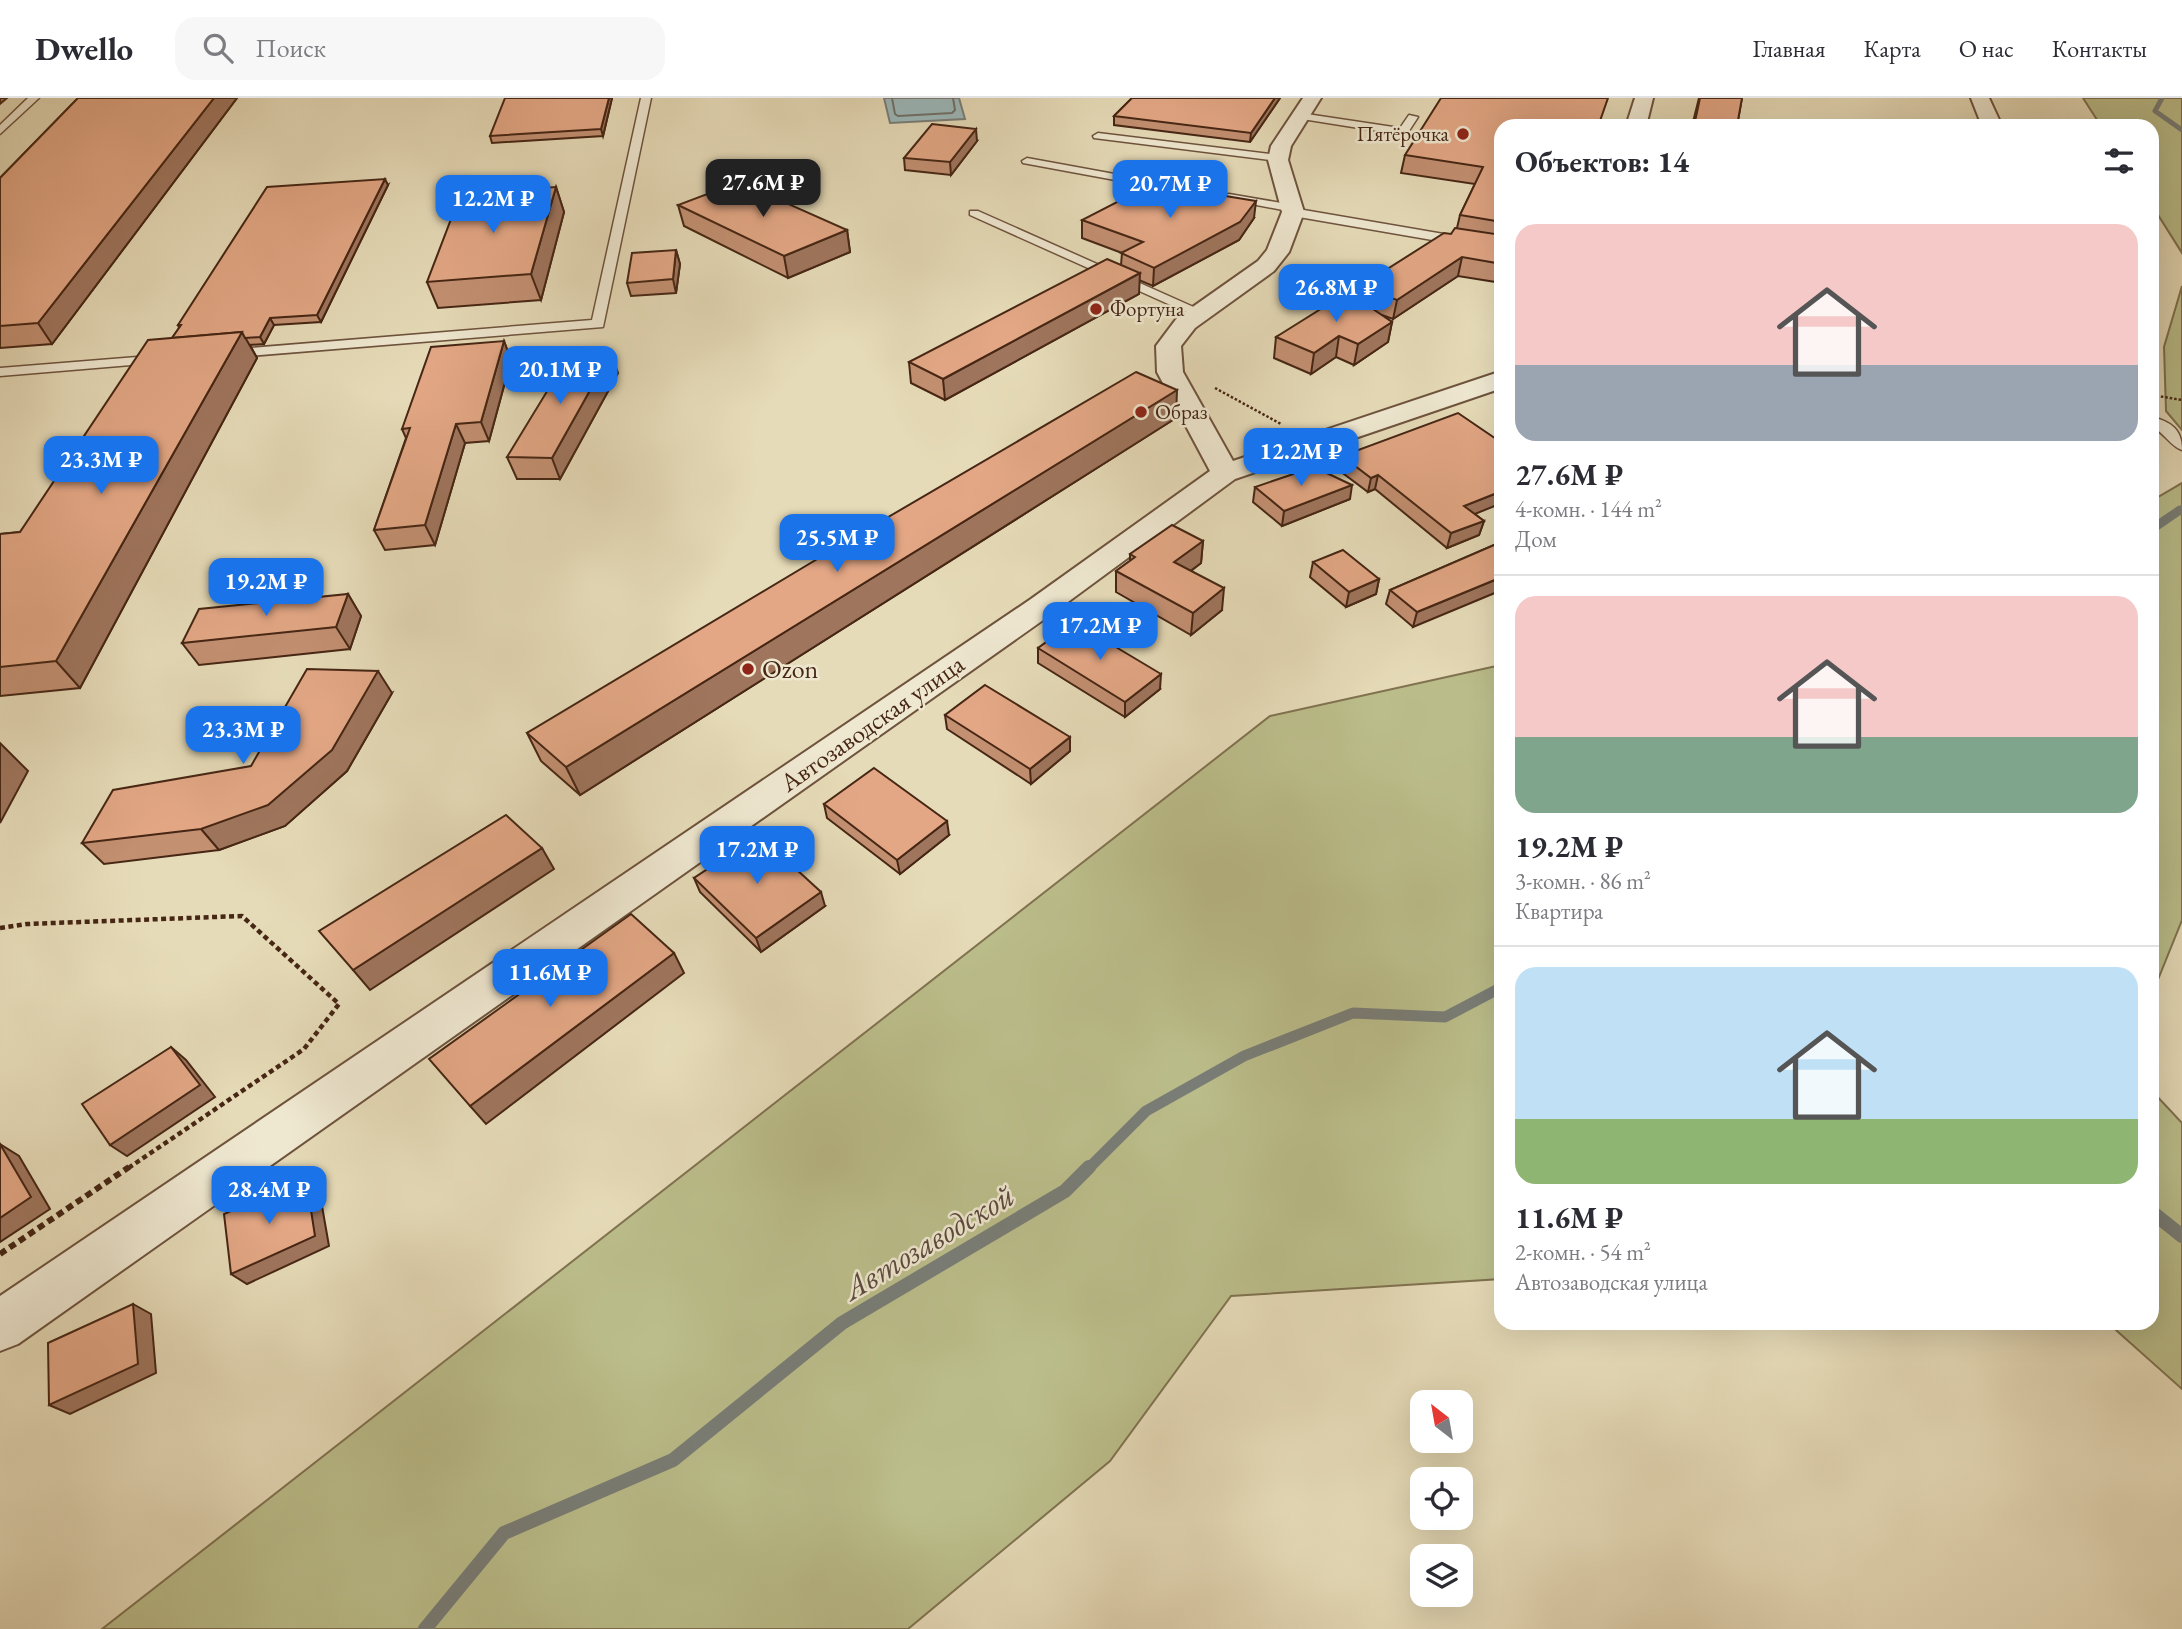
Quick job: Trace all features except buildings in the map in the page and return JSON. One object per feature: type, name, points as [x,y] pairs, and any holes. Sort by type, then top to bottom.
[{"type":"street","points":[[1638,119],[1644,98]]},
{"type":"street","points":[[1980,98],[1989,119]]},
{"type":"street","points":[[1225,473],[1170,372],[1168,346],[1185,323],[1266,266],[1278,252],[1293,210],[1278,158],[1281,146],[1307,112]]},
{"type":"street","name":"Автозаводская улица","points":[[0,1326],[1042,606],[1225,473],[1494,382]]},
{"type":"lane","points":[[0,131],[34,98]]},
{"type":"lane","points":[[209,355],[598,324],[646,98]]},
{"type":"lane","points":[[1307,112],[1403,132],[1413,117]]},
{"type":"lane","points":[[1307,112],[1373,132]]},
{"type":"lane","points":[[1098,136],[1278,158]]},
{"type":"lane","points":[[1027,161],[1198,192]]},
{"type":"lane","points":[[1211,194],[1494,246]]},
{"type":"lane","points":[[974,213],[1200,313]]},
{"type":"lane","points":[[0,372],[181,358]]},
{"type":"lane","points":[[2159,424],[2169,429],[2182,445]]},
{"type":"path","points":[[1208,383],[1289,429]]},
{"type":"path","points":[[2159,396],[2181,400]]},
{"type":"path","points":[[0,928],[27,924],[242,916],[339,1004],[304,1049],[0,1254]]},
{"type":"green space","points":[[2083,98],[2182,98],[2182,253],[2159,217],[2159,119],[2096,119]]},
{"type":"green space","points":[[2182,286],[2182,430],[2166,411],[2164,347]]},
{"type":"green space","points":[[2182,483],[2182,920],[2159,977],[2159,496]]},
{"type":"green space","points":[[1494,667],[1494,1279],[1231,1296],[1110,1461],[908,1629],[102,1629],[1270,716]]},
{"type":"green space","points":[[2159,1098],[2182,1123],[2182,1389],[2116,1330],[2159,1330]]},
{"type":"water","points":[[884,98],[959,98],[965,119],[890,123]]},
{"type":"waterway","name":"Автозаводской","points":[[2162,98],[2155,111],[2182,130]]},
{"type":"waterway","name":"Автозаводской","points":[[2177,512],[2182,509]]},
{"type":"waterway","name":"Автозаводской","points":[[2159,524],[2177,512]]},
{"type":"waterway","name":"Автозаводской","points":[[1088,1169],[1146,1111],[1244,1056],[1353,1013],[1445,1017],[1494,991]]},
{"type":"waterway","name":"Автозаводской","points":[[425,1629],[504,1533],[673,1460],[842,1323],[1065,1191],[1089,1167]]},
{"type":"waterway","points":[[2159,1218],[2182,1236]]},
{"type":"place","name":"Пятёрочка","points":[[1463,134]]},
{"type":"place","name":"Фортуна","points":[[1096,309]]},
{"type":"place","name":"Образ","points":[[1141,412]]},
{"type":"place","name":"Ozon","points":[[748,669]]}]
